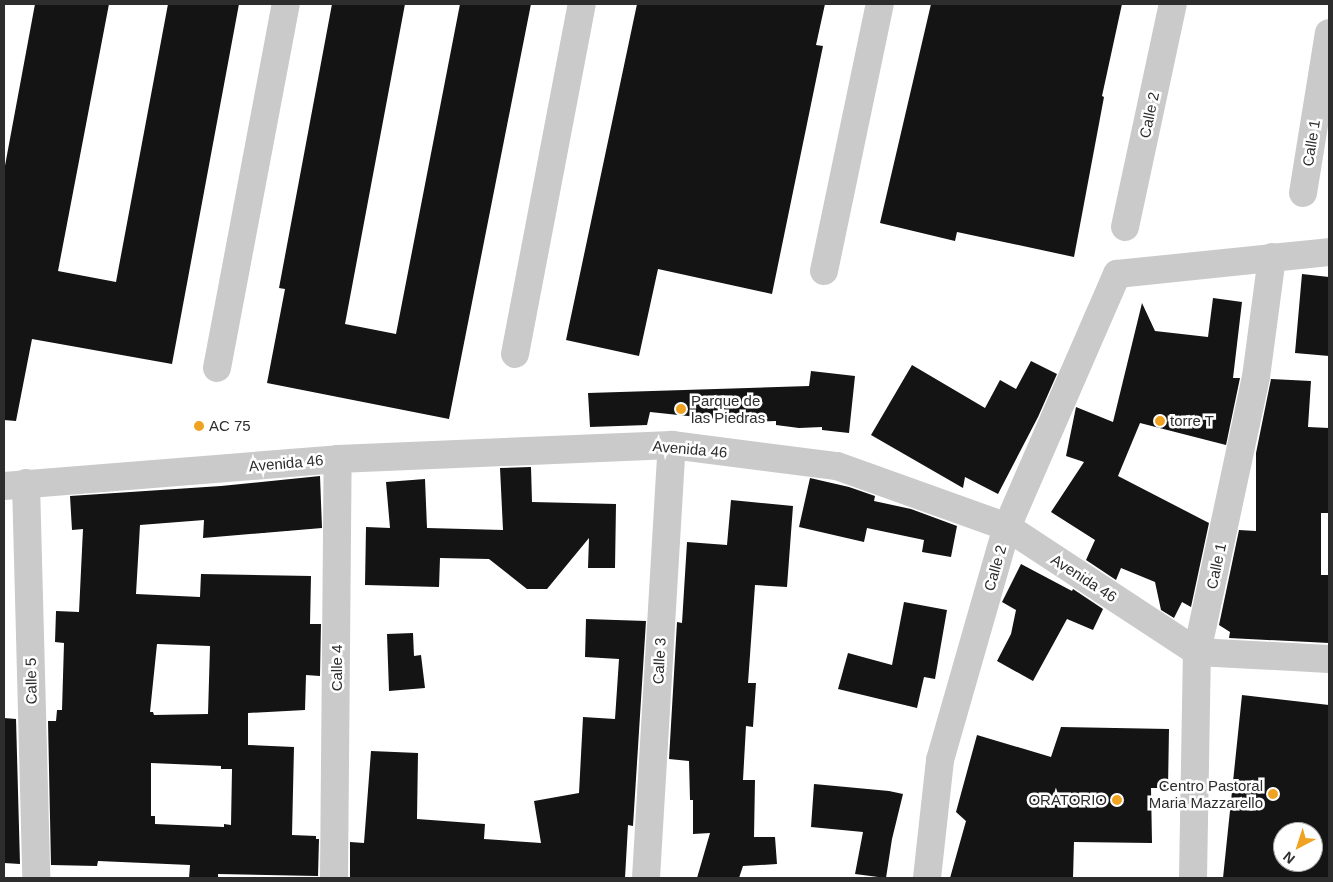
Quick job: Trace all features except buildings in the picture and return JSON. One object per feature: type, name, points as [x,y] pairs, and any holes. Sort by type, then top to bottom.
[{"type":"street","points":[[217,368],[286,4]]},
{"type":"street","points":[[515,354],[582,4]]},
{"type":"street","points":[[824,270],[880,4]]},
{"type":"street","name":"Calle 2","points":[[1125,227],[1173,4]]},
{"type":"street","name":"Calle 1","points":[[1302,193],[1329,33]]},
{"type":"street","points":[[1272,257],[1329,252]]},
{"type":"street","name":"Calle 2","points":[[927,878],[940,760],[1007,527],[1117,274],[1272,257]]},
{"type":"street","name":"Calle 1","points":[[1193,878],[1197,652],[1256,377],[1272,257]]},
{"type":"street","name":"Avenida 46","points":[[15,485],[338,459],[672,444],[837,466],[1007,527],[1197,652]]},
{"type":"street","name":"Calle 3","points":[[646,878],[672,444]]},
{"type":"street","name":"Calle 4","points":[[334,878],[338,459]]},
{"type":"street","name":"Calle 5","points":[[15,485],[36,878]]},
{"type":"street","points":[[1197,652],[1329,659]]},
{"type":"place","name":"Parque de las Piedras","points":[[681,409]]},
{"type":"place","name":"torre T","points":[[1160,421]]},
{"type":"place","name":"AC 75","points":[[199,426]]},
{"type":"place","name":"Centro Pastoral Maria Mazzarello","points":[[1273,794]]},
{"type":"place","name":"ORATORIO","points":[[1117,800]]}]
